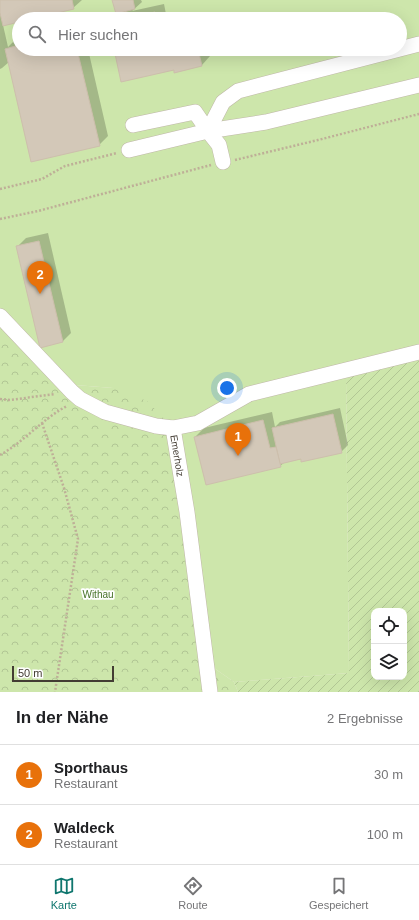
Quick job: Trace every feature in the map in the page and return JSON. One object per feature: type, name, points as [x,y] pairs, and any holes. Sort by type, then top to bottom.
[{"type":"lane","points":[[407,47],[419,44]]},
{"type":"lane","points":[[208,131],[224,102],[238,92],[374,56]]},
{"type":"lane","points":[[129,150],[208,131],[266,122],[419,85]]},
{"type":"lane","points":[[133,125],[195,112],[219,146],[223,162]]},
{"type":"lane","points":[[0,316],[76,396],[105,412],[156,426],[173,428]]},
{"type":"lane","name":"Emerholz","points":[[210,692],[187,512],[173,428],[198,423],[249,394],[419,352]]},
{"type":"path","points":[[0,189],[42,179],[65,166],[129,150]]},
{"type":"path","points":[[0,219],[38,211]]},
{"type":"path","points":[[0,399],[10,400],[76,396]]},
{"type":"path","points":[[0,455],[13,448],[76,396]]},
{"type":"path","points":[[42,423],[64,488],[78,538],[55,692]]},
{"type":"green space","points":[[0,0],[419,0],[419,348],[346,376],[349,673],[234,682],[214,668],[113,388],[75,385],[0,312]]},
{"type":"green space","name":"Withau","points":[[0,312],[75,385],[113,388],[147,401],[173,428],[214,668],[234,682],[238,692],[0,692]]},
{"type":"green space","points":[[419,359],[419,692],[238,692],[234,682],[349,673],[346,376]]},
{"type":"building","points":[[0,0],[72,0],[74,9],[61,12],[12,12],[12,24],[3,26],[0,13]]},
{"type":"building","points":[[112,0],[133,0],[135,9],[124,12],[115,12]]},
{"type":"building","points":[[12,47],[12,56],[79,56],[100,146],[31,162],[5,49]]},
{"type":"building","points":[[115,56],[200,56],[202,66],[174,73],[174,70],[121,82]]},
{"type":"building","points":[[39,241],[63,342],[40,348],[16,246]]},
{"type":"building","points":[[333,414],[342,453],[301,462],[301,459],[280,464],[272,428]]},
{"type":"building","points":[[263,420],[270,448],[276,447],[281,467],[206,485],[194,437]]},
{"type":"place","name":"Waldeck","points":[[40,294]]},
{"type":"place","name":"Sporthaus","points":[[238,456]]}]
